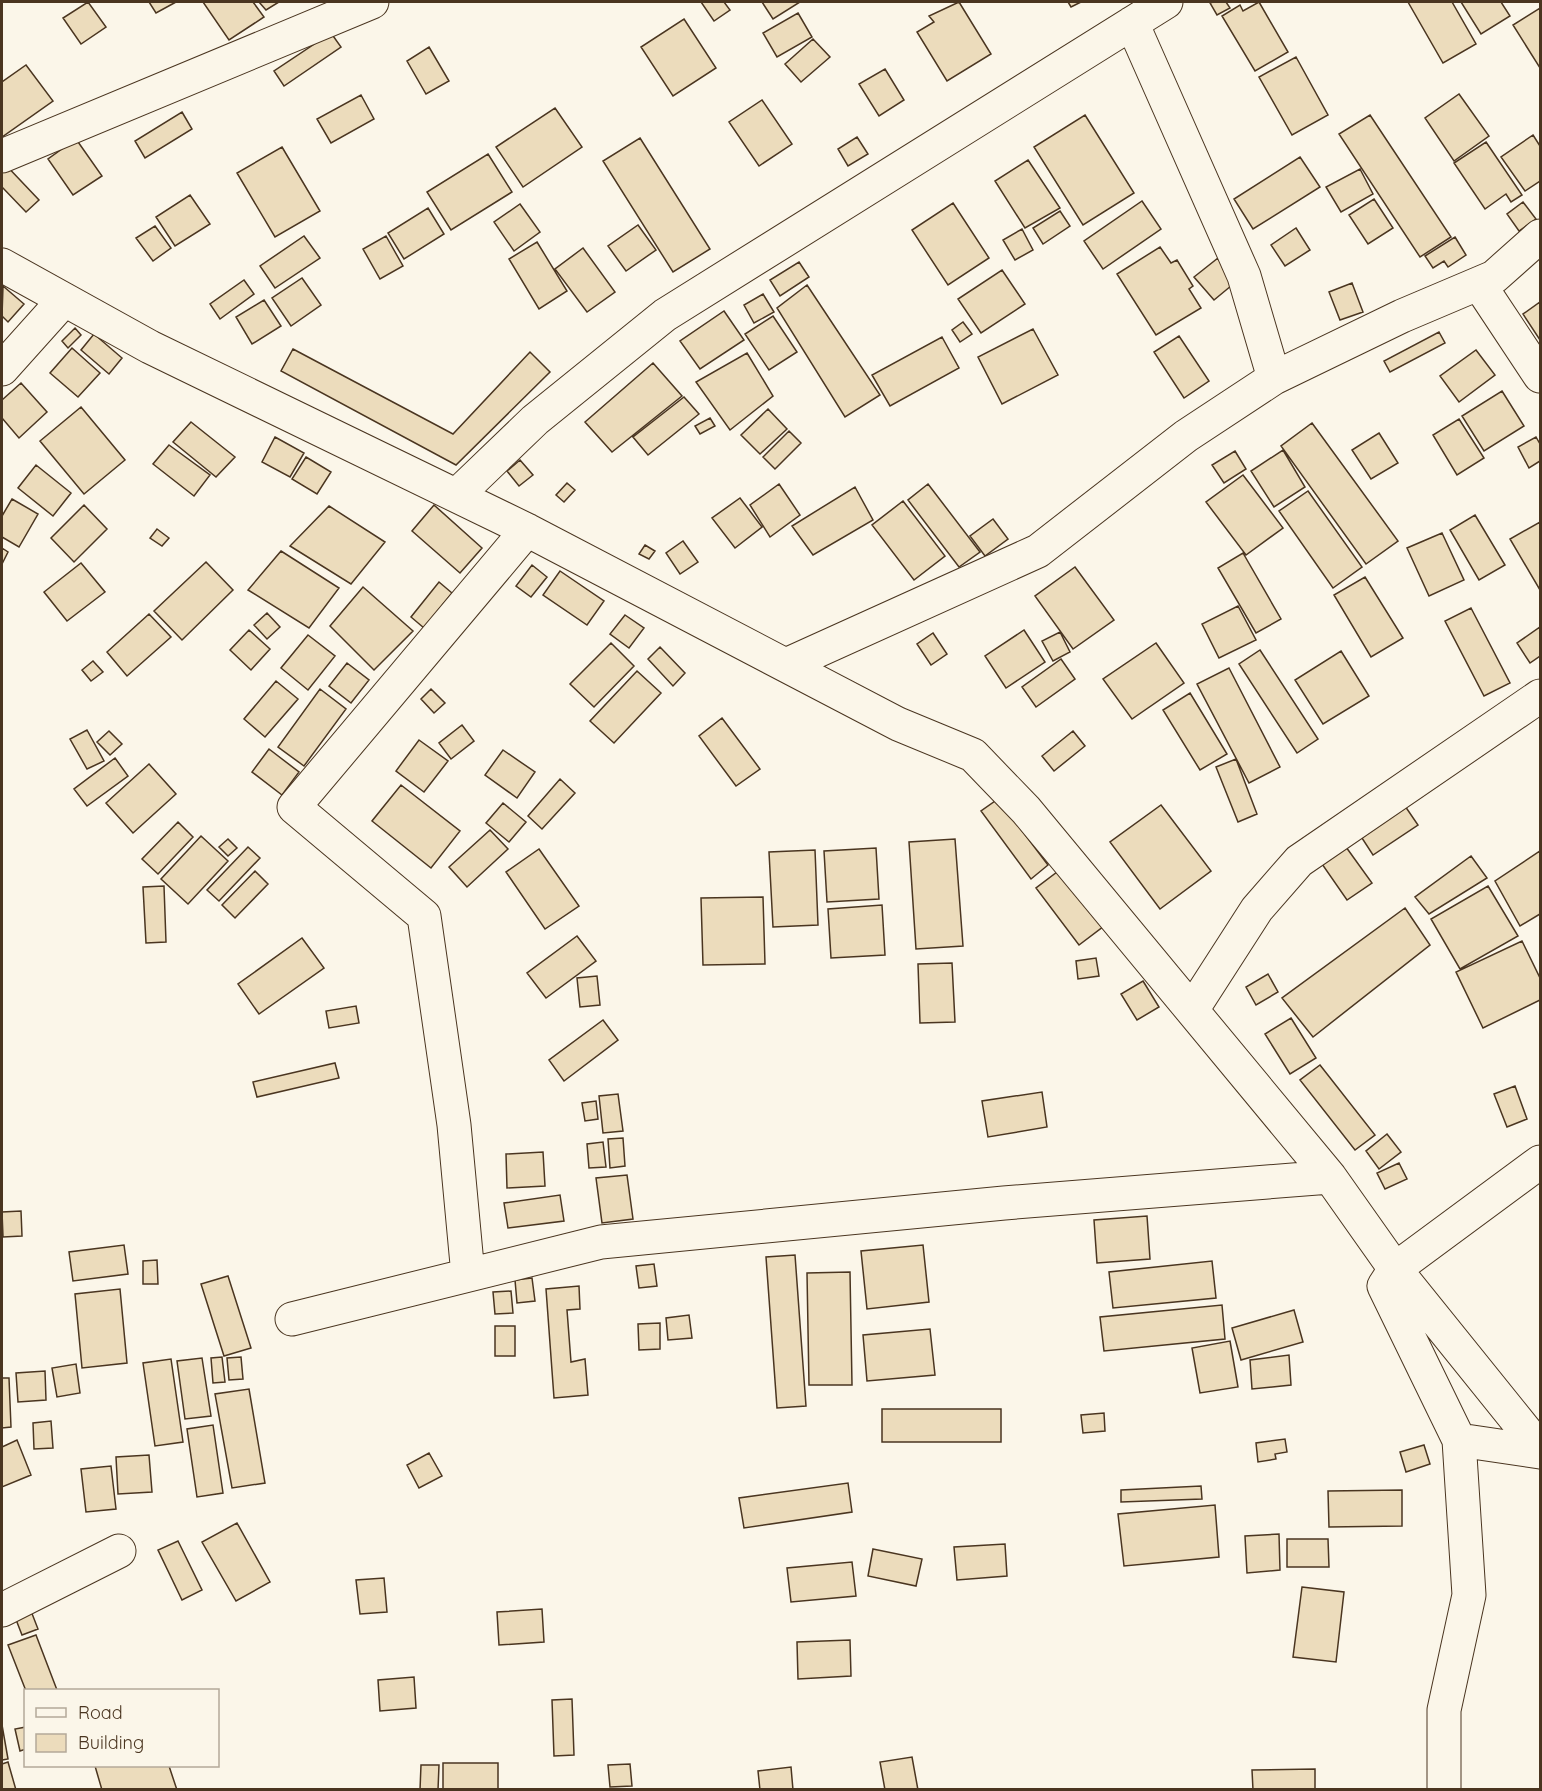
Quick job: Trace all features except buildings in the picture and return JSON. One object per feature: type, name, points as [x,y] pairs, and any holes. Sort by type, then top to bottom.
[{"type":"street","points":[[2,156],[372,2]]},
{"type":"street","points":[[457,495],[535,420],[665,315],[1167,2]]},
{"type":"street","points":[[1132,23],[1244,276],[1274,378]]},
{"type":"street","points":[[786,665],[1038,551],[1186,436],[1274,378],[1402,316],[1494,277],[1540,236]]},
{"type":"street","points":[[2,265],[63,301],[150,347],[527,530],[898,724],[973,755],[1026,810],[1330,1177],[1395,1269],[1540,1450]]},
{"type":"street","points":[[1479,284],[1540,376]]},
{"type":"street","points":[[2,369],[63,301]]},
{"type":"street","points":[[468,1275],[454,1125],[424,916],[294,807],[527,530]]},
{"type":"street","points":[[1192,1010],[1257,909],[1299,861],[1540,696]]},
{"type":"street","points":[[1444,1790],[1444,1710],[1468,1595],[1459,1440],[1384,1286],[1395,1269],[1540,1162]]},
{"type":"street","points":[[292,1318],[601,1242],[1004,1203],[1330,1177]]},
{"type":"street","points":[[1459,1440],[1540,1450]]},
{"type":"street","points":[[2,1611],[119,1551]]}]
